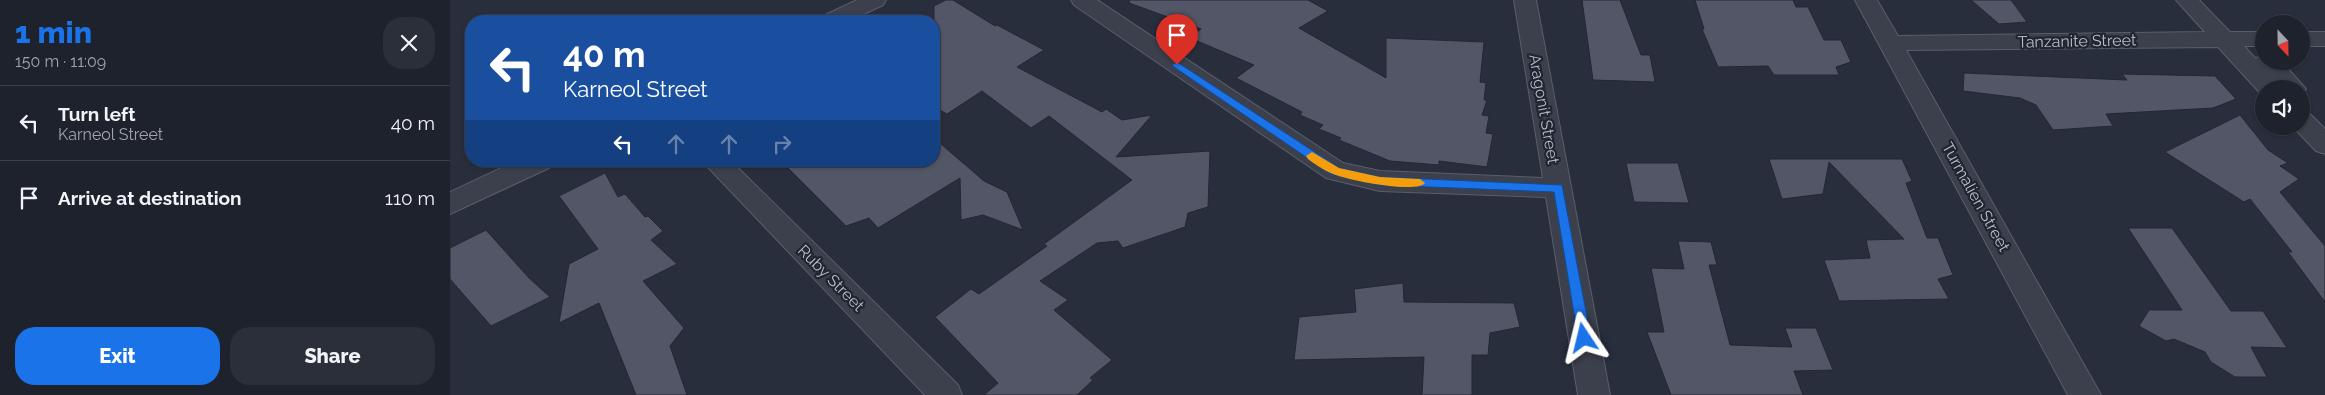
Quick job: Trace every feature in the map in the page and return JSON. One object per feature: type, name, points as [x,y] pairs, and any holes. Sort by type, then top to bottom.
[{"type":"street","points":[[844,15],[875,0]]},
{"type":"street","points":[[1082,0],[1335,171],[1380,181],[1558,188]]},
{"type":"street","name":"Aragonit Street","points":[[1525,0],[1594,395]]},
{"type":"street","name":"Turmalien Street","points":[[1866,0],[2085,395]]},
{"type":"street","points":[[2187,0],[2245,40],[2267,80]]},
{"type":"street","points":[[2206,0],[2255,49]]},
{"type":"street","points":[[2310,39],[2325,39]]},
{"type":"street","name":"Tanzanite Street","points":[[1891,42],[2245,40]]},
{"type":"street","points":[[2275,70],[2285,80]]},
{"type":"street","points":[[2310,105],[2325,121]]},
{"type":"street","points":[[2310,129],[2325,145]]},
{"type":"street","points":[[450,204],[527,167]]},
{"type":"street","name":"Ruby Street","points":[[721,167],[946,395]]},
{"type":"building","points":[[946,0],[953,0],[995,26],[997,25],[1044,50],[1017,67],[1102,112],[1106,109],[1122,120],[1152,115],[1116,157],[1210,151],[1208,207],[1188,213],[1185,227],[1123,248],[1118,241],[1097,243],[1040,281],[1068,300],[1054,310],[1112,360],[1090,378],[1093,380],[1077,395],[984,395],[998,383],[935,317],[971,289],[979,294],[1047,246],[1044,244],[1132,180],[1049,116],[1031,128],[982,91],[947,114],[940,110],[940,15],[934,15],[934,6]]},
{"type":"building","points":[[1130,0],[1308,0],[1328,11],[1299,28],[1386,78],[1386,38],[1484,42],[1480,82],[1486,83],[1484,100],[1487,100],[1482,115],[1489,116],[1486,133],[1493,134],[1487,167],[1439,161],[1439,165],[1390,161],[1339,140],[1341,138],[1319,129],[1323,125],[1300,115],[1302,112],[1236,78],[1254,65],[1190,38],[1201,29],[1129,3]]},
{"type":"building","points":[[1582,0],[1620,0],[1641,55],[1650,55],[1655,82],[1593,80]]},
{"type":"building","points":[[1695,0],[1793,0],[1796,7],[1808,7],[1824,40],[1841,40],[1851,62],[1836,67],[1839,75],[1774,75],[1768,66],[1718,67],[1702,29],[1704,29]]},
{"type":"building","points":[[1971,0],[2011,0],[2027,22],[1999,24]]},
{"type":"building","points":[[1964,73],[2127,80],[2122,74],[2215,76],[2236,99],[2213,108],[2106,114],[2113,126],[2053,130],[2036,105],[2020,98],[1963,91]]},
{"type":"building","points":[[2240,115],[2268,150],[2288,163],[2280,166],[2299,179],[2280,192],[2325,246],[2325,302],[2288,252],[2292,252],[2250,199],[2244,202],[2165,152]]},
{"type":"building","points":[[940,143],[984,181],[1007,192],[1023,230],[983,215],[961,220],[960,178],[878,228],[869,218],[846,226],[787,167],[940,167]]},
{"type":"building","points":[[1769,159],[1902,159],[1912,181],[1906,183],[1927,238],[1938,238],[1953,275],[1938,279],[1949,299],[1839,301],[1824,260],[1870,258],[1866,240],[1904,239],[1829,162],[1823,194],[1782,199]]},
{"type":"building","points":[[1626,163],[1678,163],[1689,203],[1634,202]]},
{"type":"building","points":[[605,173],[618,197],[625,194],[645,217],[648,216],[663,231],[651,240],[677,264],[643,281],[684,328],[670,346],[687,395],[636,395],[599,303],[559,323],[569,264],[598,249],[559,196]]},
{"type":"building","points":[[2128,228],[2172,228],[2231,311],[2263,311],[2287,348],[2251,347],[2267,377],[2235,377],[2211,362],[2205,352],[2174,339],[2166,341],[2139,326],[2149,310],[2182,310]]},
{"type":"building","points":[[486,230],[529,278],[550,297],[491,326],[450,279],[450,248]]},
{"type":"building","points":[[1678,241],[1711,242],[1717,265],[1709,265],[1730,345],[1792,347],[1785,328],[1816,328],[1833,370],[1794,371],[1803,395],[1671,395],[1647,332],[1664,332],[1651,268],[1684,269]]},
{"type":"building","points":[[1403,283],[1404,302],[1514,303],[1520,327],[1490,333],[1488,355],[1472,355],[1472,395],[1422,395],[1424,357],[1294,360],[1299,317],[1356,312],[1354,289]]},
{"type":"slow traffic","points":[[1312,156],[1335,171],[1380,181],[1420,183]]},
{"type":"route","points":[[1177,65],[1335,171],[1380,181],[1558,188],[1584,338]]}]
